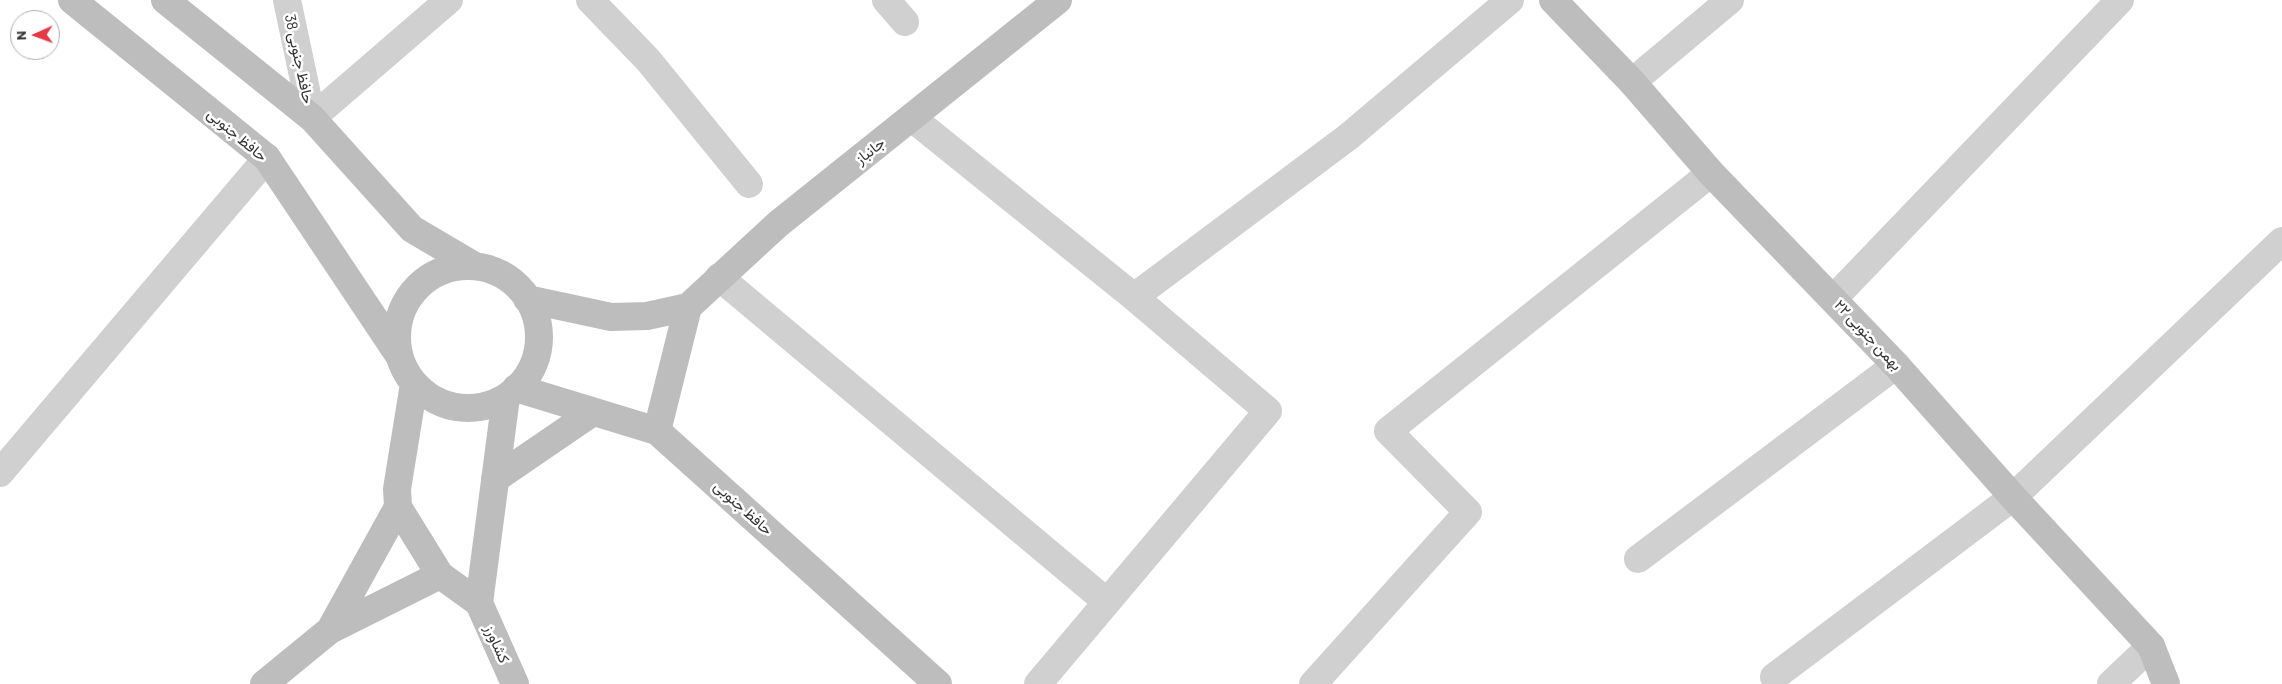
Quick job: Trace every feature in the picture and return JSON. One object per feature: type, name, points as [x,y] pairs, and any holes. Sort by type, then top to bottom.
[{"type":"street","name":"حافظ جنوبی","points":[[72,0],[267,158],[398,354]]},
{"type":"street","points":[[165,0],[312,118],[412,228],[473,265],[504,275],[523,291],[534,312],[539,336],[536,360],[524,381],[511,393],[488,406],[468,409],[448,406],[429,397],[414,384],[398,354],[398,320],[413,291],[440,271],[473,265]]},
{"type":"street","name":"حافظ جنوبی 38","points":[[287,0],[312,118]]},
{"type":"street","points":[[312,118],[448,0]]},
{"type":"street","points":[[590,0],[648,60],[749,184]]},
{"type":"street","points":[[886,0],[905,22]]},
{"type":"street","name":"جانباز","points":[[688,307],[778,224],[1058,0]]},
{"type":"street","points":[[1134,297],[1348,137],[1510,0]]},
{"type":"street","name":"۲۲ بهمن جنوبی","points":[[1552,0],[1632,82],[1711,173],[1834,298],[2013,497],[2151,646],[2166,684]]},
{"type":"street","points":[[1632,82],[1730,0]]},
{"type":"street","points":[[1834,298],[2120,0]]},
{"type":"street","points":[[912,118],[1134,297],[1268,411],[1038,684]]},
{"type":"street","points":[[0,473],[267,158]]},
{"type":"street","points":[[1313,684],[1468,512],[1388,431],[1711,173]]},
{"type":"street","points":[[1774,677],[2013,497],[2282,241]]},
{"type":"street","points":[[719,277],[1107,602]]},
{"type":"street","points":[[527,299],[611,317],[647,316],[688,307],[657,431]]},
{"type":"street","points":[[1638,559],[1896,365]]},
{"type":"street","points":[[330,630],[398,507],[398,488],[414,384]]},
{"type":"street","name":"حافظ جنوبی","points":[[511,393],[593,412],[657,431],[938,684]]},
{"type":"street","points":[[398,507],[440,575],[479,603],[495,478],[511,393]]},
{"type":"street","points":[[495,478],[593,412]]},
{"type":"street","points":[[264,684],[330,630],[440,575]]},
{"type":"street","name":"کشاورز","points":[[479,603],[515,684]]},
{"type":"street","points":[[2111,684],[2151,646]]}]
